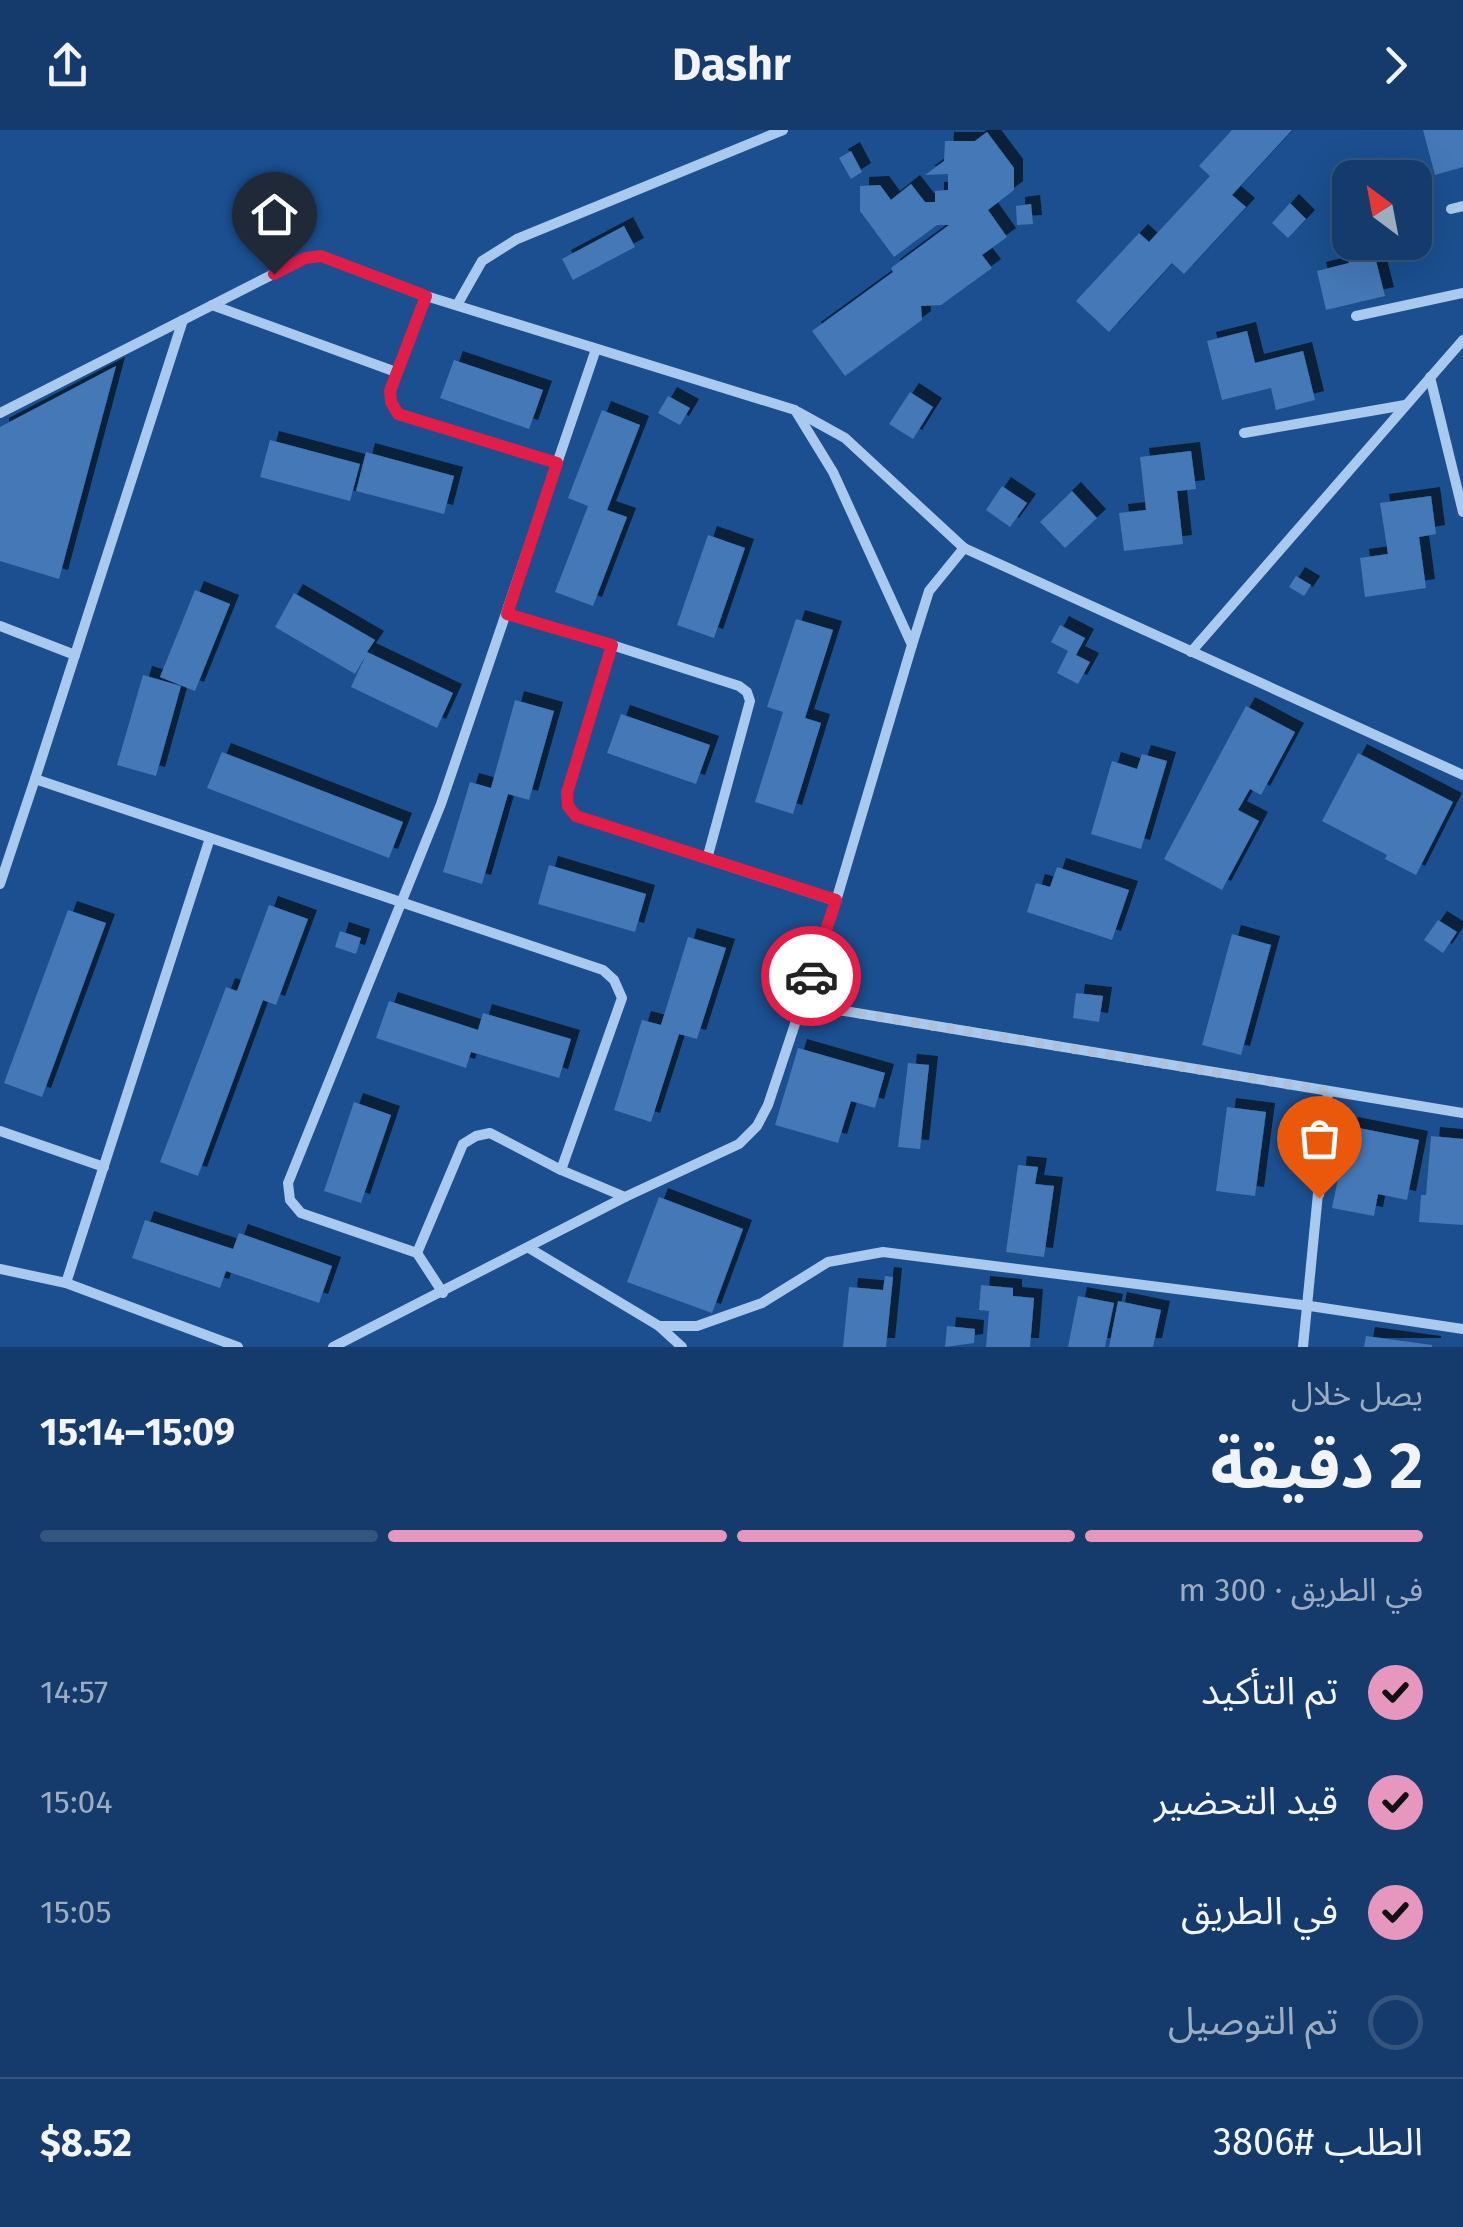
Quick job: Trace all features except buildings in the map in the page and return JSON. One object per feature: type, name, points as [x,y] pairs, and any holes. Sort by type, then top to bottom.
[{"type":"street","points":[[457,306],[482,261],[517,238],[783,130]]},
{"type":"street","points":[[0,413],[305,258],[321,256],[426,296],[795,410],[846,438],[964,548],[1463,776]]},
{"type":"street","points":[[1356,316],[1463,293]]},
{"type":"street","points":[[426,296],[396,372],[391,402],[398,414],[557,463]]},
{"type":"street","points":[[212,305],[396,372]]},
{"type":"street","points":[[0,884],[183,320]]},
{"type":"street","points":[[1191,652],[1463,340]]},
{"type":"street","points":[[443,1293],[418,1253],[301,1213],[290,1200],[288,1183],[441,804],[596,348]]},
{"type":"street","points":[[1430,377],[1463,512]]},
{"type":"street","points":[[1244,433],[1406,405]]},
{"type":"street","points":[[795,410],[833,472],[912,645]]},
{"type":"street","points":[[333,1347],[625,1197],[739,1144],[757,1126],[768,1105],[836,900],[929,592],[964,548]]},
{"type":"street","points":[[507,614],[739,686],[747,692],[750,701],[707,859]]},
{"type":"street","points":[[0,626],[75,654]]},
{"type":"street","points":[[612,645],[567,793],[568,806],[576,816],[836,900]]},
{"type":"street","points":[[35,779],[603,970],[614,980],[622,998],[561,1170]]},
{"type":"street","points":[[0,835],[14,840]]},
{"type":"street","points":[[66,1284],[210,838]]},
{"type":"street","points":[[802,1004],[1463,1114]]},
{"type":"street","points":[[1303,1347],[1328,1091]]},
{"type":"street","points":[[0,1131],[104,1167]]},
{"type":"street","points":[[418,1253],[464,1144],[476,1136],[490,1133],[561,1170],[625,1197]]},
{"type":"street","points":[[529,1248],[659,1326],[682,1347]]},
{"type":"street","points":[[659,1326],[697,1326],[762,1303],[828,1262],[883,1252],[1463,1329]]},
{"type":"street","points":[[0,1268],[66,1284],[238,1347]]},
{"type":"way so far","points":[[811,976],[802,1004],[1328,1091],[1319,1198]]},
{"type":"route","points":[[274,274],[305,258],[321,256],[426,296],[390,391],[398,414],[557,463],[507,614],[612,645],[567,793],[568,806],[576,816],[836,900],[811,976]]}]
